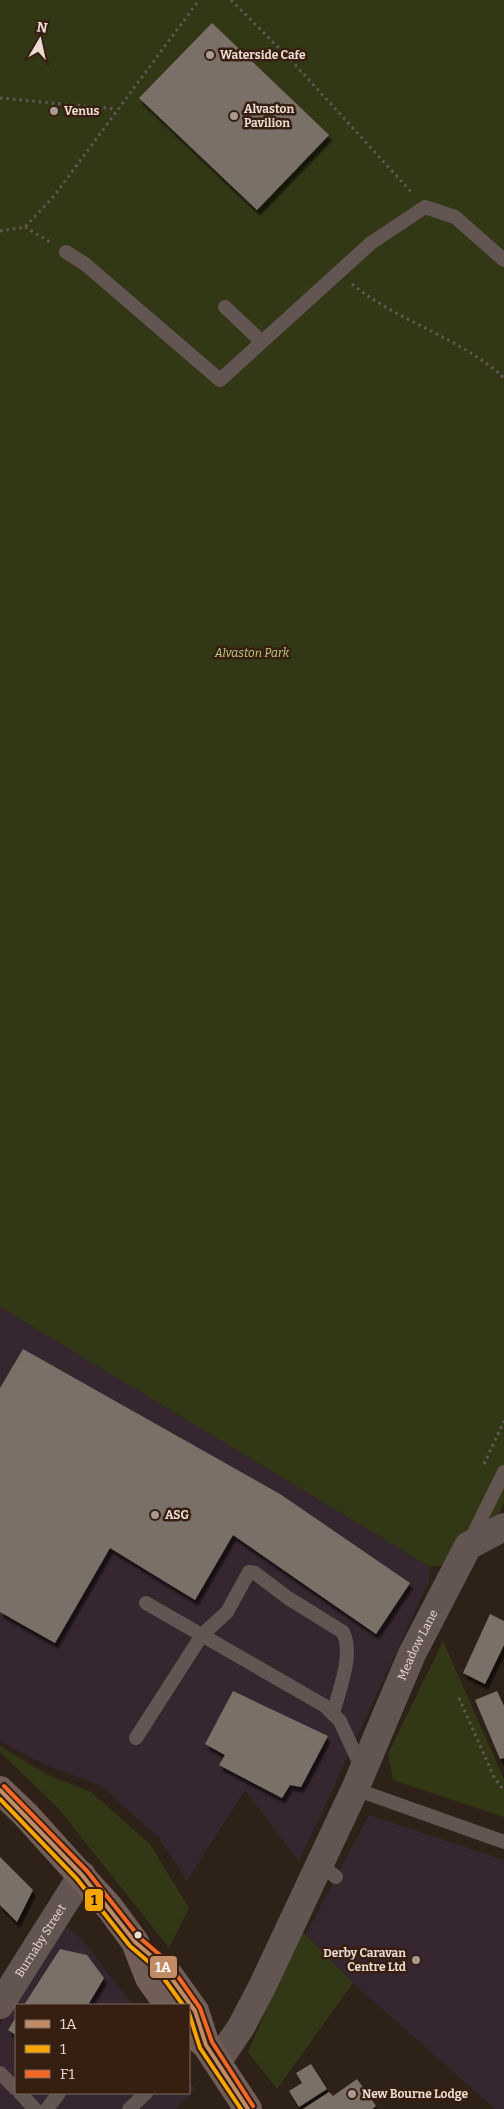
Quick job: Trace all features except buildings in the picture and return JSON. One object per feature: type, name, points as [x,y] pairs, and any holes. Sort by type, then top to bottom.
[{"type":"main road","points":[[0,1790],[82,1875],[110,1908],[134,1942],[149,1978],[167,2004]]},
{"type":"main road","points":[[134,1942],[162,1964],[195,2011],[204,2046],[248,2109]]},
{"type":"street","points":[[468,1546],[504,1527]]},
{"type":"street","name":"Meadow Lane","points":[[204,2046],[241,2027],[328,1871],[359,1780],[412,1654],[468,1546]]},
{"type":"street","name":"Burnaby Street","points":[[0,2005],[82,1875]]},
{"type":"lane","points":[[66,252],[85,264],[220,380],[371,243],[425,208],[455,217],[504,260]]},
{"type":"lane","points":[[225,307],[262,342]]},
{"type":"lane","name":"Meadow Lane","points":[[468,1546],[504,1472]]},
{"type":"lane","points":[[136,1738],[202,1635],[227,1612],[249,1572],[255,1572],[288,1598],[343,1632],[348,1642],[347,1657],[333,1714]]},
{"type":"lane","points":[[146,1603],[325,1706],[340,1721],[359,1780],[504,1842]]},
{"type":"lane","points":[[0,2073],[15,2088]]},
{"type":"lane","points":[[21,2094],[35,2109]]},
{"type":"lane","points":[[46,2109],[58,2094]]},
{"type":"lane","points":[[129,2109],[145,2094]]},
{"type":"path","points":[[0,231],[25,227],[59,189],[199,0]]},
{"type":"path","points":[[231,0],[289,58],[425,208]]},
{"type":"path","points":[[0,98],[117,109]]},
{"type":"path","points":[[25,227],[66,252]]},
{"type":"path","points":[[338,273],[371,299],[487,362],[504,378]]},
{"type":"path","points":[[459,1698],[494,1777],[504,1792]]},
{"type":"shaded area","points":[[0,1307],[430,1567],[429,1581],[299,1862],[245,1790],[187,1881],[159,1838],[102,1786],[44,1764],[0,1741]]},
{"type":"shaded area","name":"Derby Caravan Centre Ltd","points":[[369,1815],[504,1860],[504,2109],[495,2109],[353,1983],[305,1936]]},
{"type":"shaded area","points":[[67,1928],[81,1938],[131,2004],[15,2004],[15,2094],[190,2094],[190,2082],[195,2089],[176,2109],[0,2109],[0,2025],[54,1935]]},
{"type":"green space","name":"Alvaston Park","points":[[0,0],[504,0],[504,1503],[475,1561],[430,1567],[0,1307]]},
{"type":"green space","points":[[443,1641],[504,1779],[504,1817],[393,1780],[388,1754]]},
{"type":"green space","points":[[0,1746],[46,1774],[91,1792],[150,1844],[189,1908],[169,1948],[58,1808],[0,1752]]},
{"type":"green space","points":[[301,1930],[353,1983],[277,2089],[248,2052]]},
{"type":"transit line","name":"F1","points":[[4,1786],[87,1871],[140,1938],[167,1961],[200,2008],[212,2042],[253,2106]]},
{"type":"transit line","name":"1A","points":[[0,1790],[82,1875],[135,1942],[162,1965],[190,2004]]},
{"type":"transit line","name":"1","points":[[0,1799],[77,1879],[130,1946],[157,1969],[182,2004]]},
{"type":"transit line","name":"1A","points":[[190,2004],[195,2011],[206,2045],[248,2109]]},
{"type":"transit line","name":"1","points":[[190,2016],[200,2048],[241,2109]]},
{"type":"place","name":"Waterside Cafe","points":[[210,55]]},
{"type":"place","name":"Venus","points":[[54,111]]},
{"type":"place","name":"Alvaston Pavilion","points":[[234,116]]},
{"type":"place","name":"ASG","points":[[155,1515]]},
{"type":"place","name":"Derby Caravan Centre Ltd","points":[[416,1960]]},
{"type":"place","name":"New Bourne Lodge","points":[[352,2094]]}]
